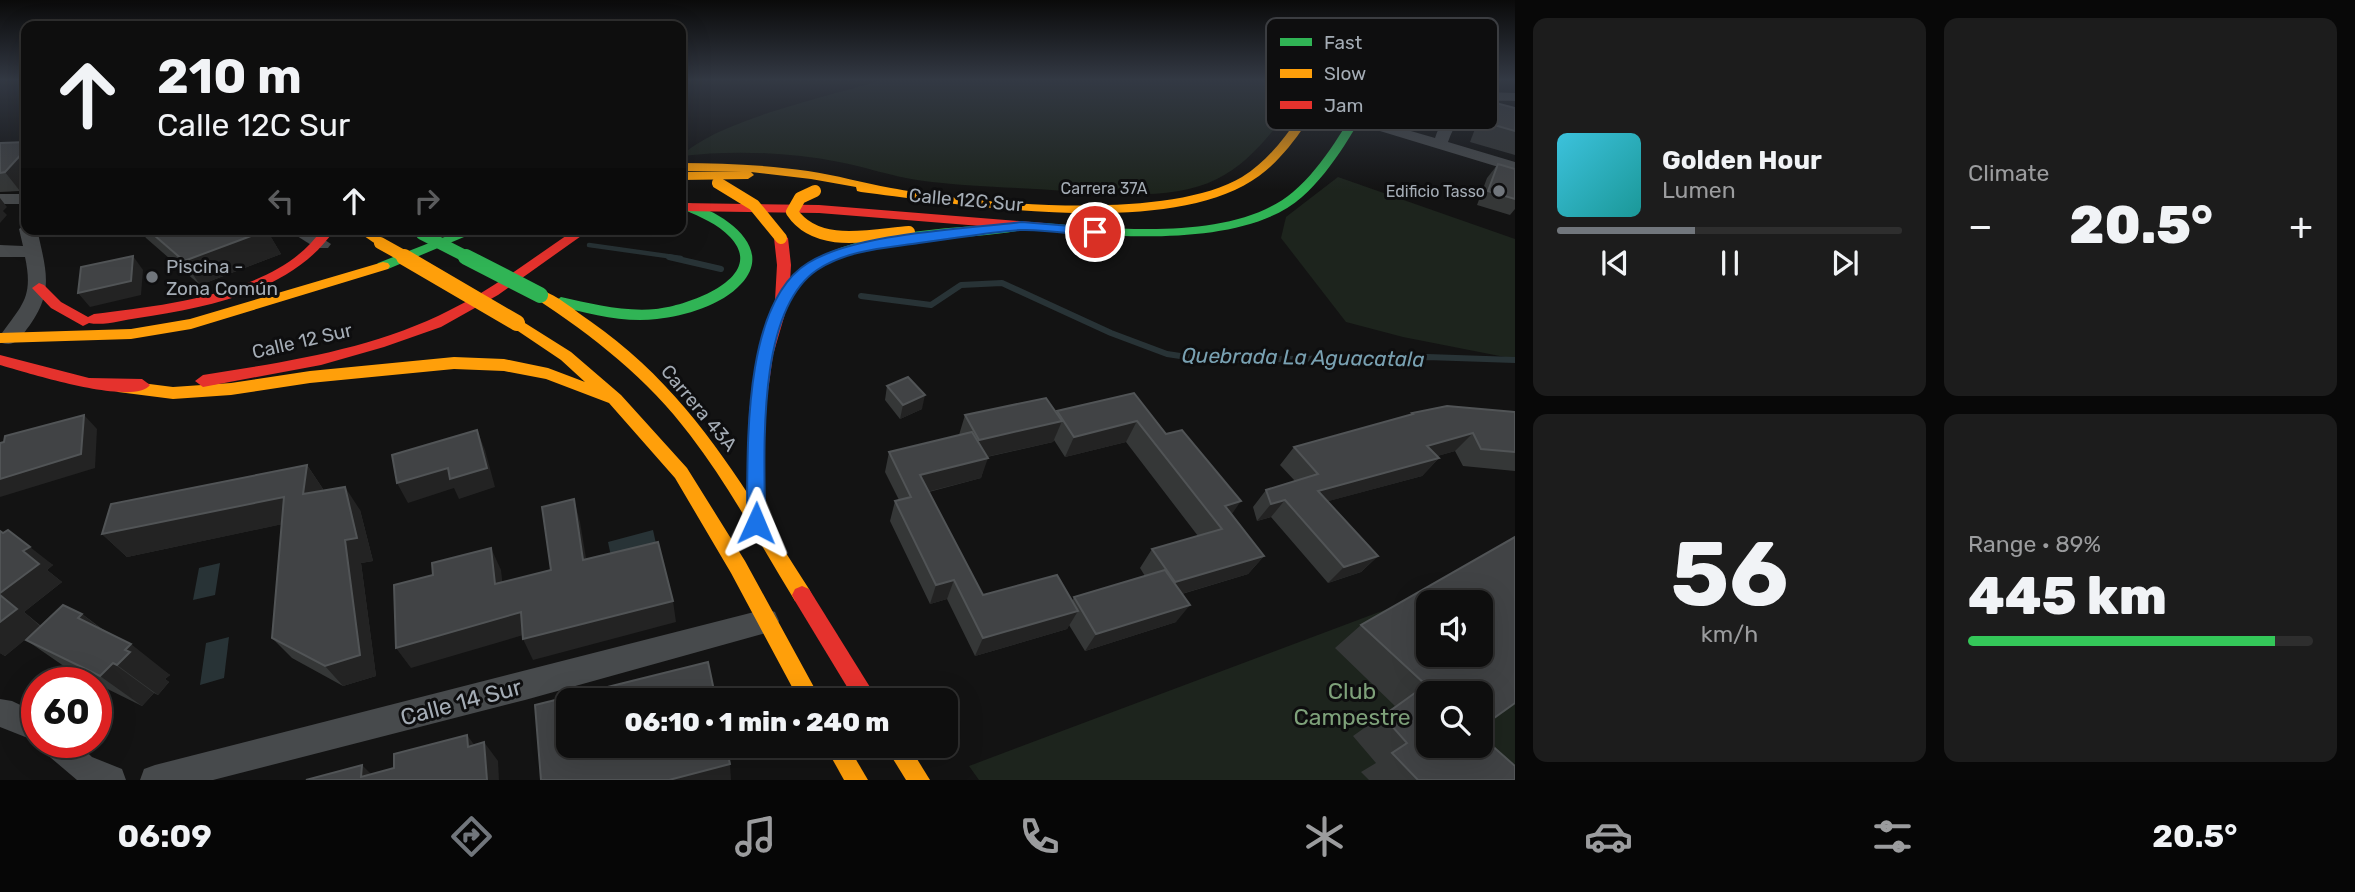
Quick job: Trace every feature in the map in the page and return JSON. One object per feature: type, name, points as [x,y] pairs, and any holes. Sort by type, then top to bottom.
[{"type":"main road","name":"Carrera 37A","points":[[1035,205],[1120,209],[1183,204],[1219,195],[1246,180],[1266,163],[1292,130]]},
{"type":"main road","name":"Calle 12C Sur","points":[[686,207],[819,209],[1119,233],[1206,229],[1262,215],[1295,197],[1310,181],[1344,130]]},
{"type":"main road","points":[[686,170],[782,168],[814,172],[888,191]]},
{"type":"main road","name":"Calle 12C Sur","points":[[686,170],[759,175],[1035,205]]},
{"type":"main road","points":[[686,171],[718,183],[757,206],[774,224],[781,238],[784,265],[782,300],[765,355],[757,412],[756,523]]},
{"type":"main road","points":[[866,188],[815,191],[800,198],[793,207],[792,219],[807,232],[838,236],[985,231]]},
{"type":"main road","points":[[545,297],[603,311],[653,314],[695,308],[718,296],[735,282],[743,267],[746,253],[740,241],[728,228],[686,207]]},
{"type":"main road","points":[[782,300],[797,279],[813,266],[835,255],[867,246],[1022,226]]},
{"type":"main road","points":[[369,235],[517,323],[566,356],[615,400],[681,473],[738,567],[803,688]]},
{"type":"main road","name":"Carrera 43A","points":[[424,235],[545,297],[643,374],[684,417],[712,452],[859,688]]},
{"type":"main road","points":[[8,331],[160,330],[248,309],[367,272],[462,235]]},
{"type":"main road","name":"Calle 12 Sur","points":[[0,360],[89,384],[118,386],[201,382],[290,368],[348,354],[437,322],[469,305],[576,235]]},
{"type":"main road","points":[[82,329],[257,282],[296,263],[326,237]]},
{"type":"main road","points":[[40,288],[82,329]]},
{"type":"main road","points":[[118,386],[173,393],[454,363],[504,365],[548,374],[615,400]]},
{"type":"main road","points":[[840,758],[848,778]]},
{"type":"main road","points":[[904,758],[919,780]]},
{"type":"street","points":[[1393,130],[1515,167]]},
{"type":"street","points":[[1440,144],[1446,130]]},
{"type":"street","points":[[0,199],[21,199]]},
{"type":"street","points":[[8,331],[34,306],[40,288],[29,235]]},
{"type":"street","points":[[0,251],[32,253]]},
{"type":"street","name":"Calle 14 Sur","points":[[155,780],[242,770],[766,621]]},
{"type":"street","points":[[0,713],[21,720]]},
{"type":"street","points":[[72,758],[82,767],[111,780]]},
{"type":"green space","points":[[757,116],[1266,116],[1266,130],[1273,130],[1245,160],[1217,179],[1181,191],[1142,194],[935,182],[839,162],[780,154],[686,156],[686,152],[698,143]]},
{"type":"green space","points":[[1338,177],[1515,239],[1515,359],[1403,337],[1346,322],[1281,238],[1286,217]]},
{"type":"green space","name":"Club Campestre","points":[[1515,561],[1515,780],[979,780],[969,766],[1416,598],[1416,667],[1493,667],[1493,590],[1438,590]]},
{"type":"shaded area","points":[[653,530],[657,548],[612,561],[608,542]]},
{"type":"shaded area","points":[[220,563],[215,595],[193,600],[199,568]]},
{"type":"shaded area","points":[[229,637],[224,678],[200,685],[206,643]]},
{"type":"building","points":[[1498,116],[1515,116],[1515,131],[1498,126]]},
{"type":"building","points":[[21,142],[21,154],[5,172],[0,173],[0,143]]},
{"type":"building","points":[[1498,164],[1515,169],[1515,199],[1488,191]]},
{"type":"building","points":[[154,235],[254,235],[184,261]]},
{"type":"building","points":[[133,256],[131,281],[78,293],[81,267]]},
{"type":"building","points":[[908,377],[925,395],[903,405],[887,386]]},
{"type":"building","points":[[1134,393],[1166,434],[1182,430],[1241,501],[1225,506],[1264,556],[1175,582],[1152,549],[1222,529],[1137,421],[1074,437],[1057,411]]},
{"type":"building","points":[[1046,398],[1062,421],[979,440],[965,415]]},
{"type":"building","points":[[1447,406],[1515,412],[1515,452],[1481,449],[1473,433],[1427,446],[1439,458],[1318,491],[1378,556],[1344,567],[1285,500],[1271,504],[1266,490],[1318,474],[1294,447],[1412,413]]},
{"type":"building","points":[[84,415],[81,454],[0,479],[0,443],[4,442],[5,436]]},
{"type":"building","points":[[477,430],[487,468],[450,479],[448,468],[397,483],[392,455]]},
{"type":"building","points":[[972,432],[988,458],[920,475],[983,595],[1057,575],[1078,611],[983,638],[954,580],[936,585],[895,501],[911,497],[889,452]]},
{"type":"building","points":[[307,465],[303,494],[345,487],[357,538],[345,540],[360,655],[325,666],[272,638],[284,497],[102,534],[111,504]]},
{"type":"building","points":[[574,499],[583,560],[658,542],[673,601],[523,639],[521,612],[396,648],[394,585],[433,575],[432,563],[491,548],[495,584],[551,570],[542,507]]},
{"type":"building","points":[[8,530],[30,547],[23,551],[39,564],[0,593],[0,531],[3,533]]},
{"type":"building","points":[[1515,537],[1515,703],[1493,719],[1493,681],[1422,681],[1361,625],[1416,594],[1416,667],[1493,667],[1493,590],[1422,590]]},
{"type":"building","points":[[1165,570],[1190,605],[1096,634],[1074,597]]},
{"type":"building","points":[[0,595],[17,609],[0,622]]},
{"type":"building","points":[[63,605],[82,614],[78,618],[131,644],[125,650],[130,652],[117,665],[113,663],[109,667],[82,667],[26,640]]},
{"type":"building","points":[[708,662],[713,688],[603,688]]},
{"type":"building","points":[[1416,692],[1416,758],[1493,758],[1493,747],[1515,766],[1515,780],[1418,780],[1392,753],[1407,743],[1383,716]]},
{"type":"building","points":[[556,700],[556,758],[729,758],[730,764],[669,780],[541,780],[535,705]]},
{"type":"building","points":[[467,735],[468,747],[484,742],[487,780],[306,780],[362,765],[361,777],[394,768],[394,754]]},
{"type":"waterway","name":"Quebrada La Aguacatala","points":[[589,245],[681,258]]},
{"type":"waterway","name":"Quebrada La Aguacatala","points":[[669,257],[721,269]]},
{"type":"waterway","name":"Quebrada La Aguacatala","points":[[861,296],[931,305],[961,285],[1002,283],[1111,333],[1167,354],[1207,360],[1427,357],[1515,360]]},
{"type":"traffic: fast","points":[[1044,227],[1174,232],[1241,222],[1270,212],[1295,197],[1315,176],[1347,130]]},
{"type":"traffic: fast","points":[[561,302],[597,310],[645,315],[671,312],[722,292],[736,281],[745,268],[747,254],[739,238],[729,228],[689,207]]},
{"type":"traffic: fast","points":[[782,300],[811,268],[856,248],[942,233],[1022,226]]},
{"type":"traffic: fast","points":[[424,235],[540,295]]},
{"type":"traffic: fast","points":[[383,266],[462,235]]},
{"type":"traffic: slow","points":[[861,188],[1003,205],[1110,209],[1161,205],[1206,196],[1244,181],[1270,161],[1295,130]]},
{"type":"traffic: slow","points":[[686,167],[734,167],[785,172],[837,179],[888,191]]},
{"type":"traffic: slow","points":[[686,176],[748,175]]},
{"type":"traffic: slow","points":[[718,183],[754,205],[769,220],[781,238]]},
{"type":"traffic: slow","points":[[815,191],[800,198],[792,212],[800,224],[812,231],[844,237],[909,232]]},
{"type":"traffic: slow","points":[[369,235],[380,243]]},
{"type":"traffic: slow","points":[[380,243],[517,323]]},
{"type":"traffic: slow","points":[[0,338],[131,334],[191,324],[383,266]]},
{"type":"traffic: slow","points":[[540,295],[612,346],[635,365],[677,408],[713,454],[802,595]]},
{"type":"traffic: slow","points":[[517,323],[566,356],[615,399],[681,473],[738,567],[804,688]]},
{"type":"traffic: slow","points":[[118,386],[173,393],[231,389],[310,377],[454,363],[504,365],[548,374],[615,399]]},
{"type":"traffic: slow","points":[[843,758],[857,780]]},
{"type":"traffic: slow","points":[[904,758],[919,780]]},
{"type":"traffic: jam","points":[[686,207],[819,209],[1044,227]]},
{"type":"traffic: jam","points":[[94,319],[179,306],[238,290],[291,266],[315,248],[325,235]]},
{"type":"traffic: jam","points":[[203,381],[321,359],[436,323],[493,292],[576,235]]},
{"type":"traffic: jam","points":[[756,523],[757,412],[765,355],[782,300],[784,265],[781,238]]},
{"type":"traffic: jam","points":[[39,288],[56,305],[83,321]]},
{"type":"traffic: jam","points":[[0,360],[89,384],[142,385]]},
{"type":"traffic: jam","points":[[802,595],[860,688]]},
{"type":"place","name":"Edificio Tasso","points":[[1499,191]]},
{"type":"place","name":"Piscina - Zona Común","points":[[152,277]]},
{"type":"route","points":[[756,523],[757,412],[765,355],[782,300],[797,279],[813,266],[835,255],[867,246],[1022,226],[1095,232]]}]
